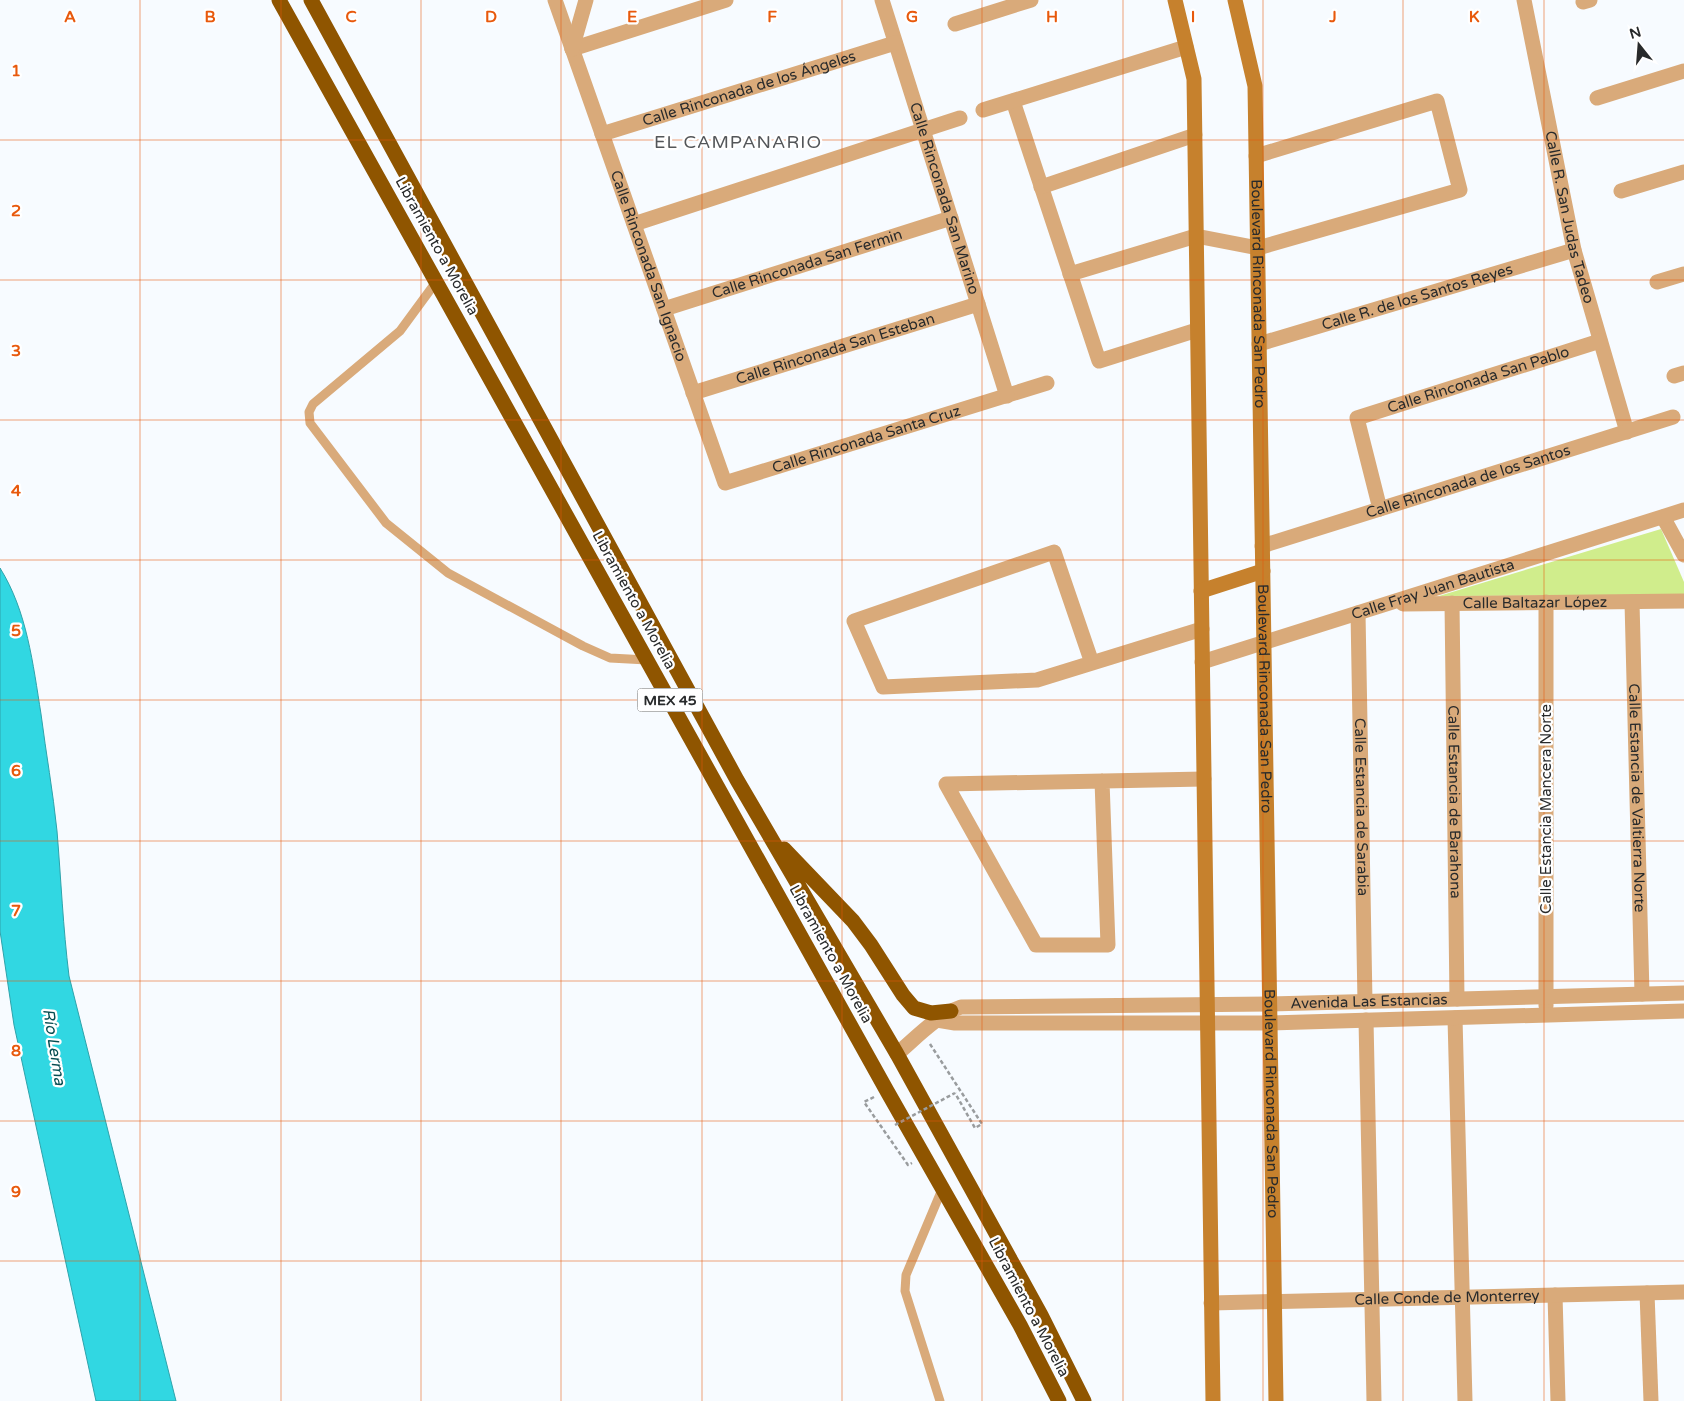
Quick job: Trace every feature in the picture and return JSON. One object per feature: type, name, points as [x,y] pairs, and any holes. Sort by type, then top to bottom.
[{"type":"highway","name":"Libramiento a Morelia","points":[[280,0],[882,1082],[1020,1325],[1059,1401]]},
{"type":"highway","name":"Libramiento a Morelia","points":[[311,0],[728,763],[897,1054],[1041,1315],[1084,1401]]},
{"type":"highway","points":[[768,832],[853,921],[903,995],[914,1008],[932,1013],[950,1011]]},
{"type":"street","name":"Calle Rinconada San Ignacio","points":[[555,0],[725,483]]},
{"type":"street","points":[[572,49],[586,0]]},
{"type":"street","points":[[572,49],[726,0]]},
{"type":"street","name":"Calle Rinconada San Marino","points":[[882,0],[1007,396]]},
{"type":"street","points":[[956,24],[985,7],[1031,0]]},
{"type":"street","points":[[1175,0],[1194,79],[1213,1401]]},
{"type":"street","name":"Boulevard Rinconada San Pedro","points":[[1235,0],[1255,86],[1276,1401]]},
{"type":"street","name":"Calle R. San Judas Tadeo","points":[[1524,0],[1574,250],[1627,432]]},
{"type":"street","name":"Calle Rinconada de los Ángeles","points":[[602,134],[895,43]]},
{"type":"street","points":[[984,110],[1186,47]]},
{"type":"street","points":[[1598,98],[1684,71]]},
{"type":"street","points":[[1013,101],[1099,361],[1198,330]]},
{"type":"street","points":[[1070,274],[1196,236],[1258,248],[1460,190],[1436,101],[1256,156]]},
{"type":"street","points":[[634,224],[960,118]]},
{"type":"street","points":[[1041,187],[1195,136]]},
{"type":"street","points":[[1621,191],[1684,172]]},
{"type":"street","name":"Calle Rinconada San Fermin","points":[[664,310],[950,218]]},
{"type":"street","name":"Calle R. de los Santos Reyes","points":[[1259,344],[1574,250]]},
{"type":"street","points":[[1657,282],[1684,274]]},
{"type":"street","name":"Calle Rinconada San Esteban","points":[[693,393],[978,304]]},
{"type":"street","name":"Calle Rinconada San Pablo","points":[[1380,509],[1357,418],[1600,341]]},
{"type":"street","name":"Calle Rinconada Santa Cruz","points":[[725,483],[1047,383]]},
{"type":"street","name":"Calle Rinconada de los Santos","points":[[1262,546],[1673,417]]},
{"type":"street","name":"Calle Fray Juan Bautista","points":[[1202,662],[1684,510]]},
{"type":"street","points":[[1663,517],[1684,555]]},
{"type":"street","points":[[1092,663],[1054,552],[854,621],[883,688],[1037,680],[1092,663],[1202,629]]},
{"type":"street","points":[[1201,591],[1263,572]]},
{"type":"street","name":"Calle Baltazar López","points":[[1386,604],[1684,601]]},
{"type":"street","name":"Calle Estancia Mancera Norte","points":[[1546,602],[1546,1015]]},
{"type":"street","name":"Calle Estancia de Valtierra Norte","points":[[1632,602],[1642,994]]},
{"type":"street","name":"Calle Estancia de Barahona","points":[[1452,603],[1457,999]]},
{"type":"street","name":"Calle Estancia de Sarabia","points":[[1358,613],[1365,1002]]},
{"type":"street","points":[[1102,781],[1108,945],[1036,945],[946,784],[1102,781],[1204,780]]},
{"type":"street","name":"Avenida Las Estancias","points":[[897,1054],[937,1020],[950,1011],[961,1007],[1270,1004],[1684,993]]},
{"type":"street","name":"Avenida Las Estancias","points":[[937,1020],[954,1022],[1270,1023],[1684,1011]]},
{"type":"street","points":[[1455,1018],[1465,1401]]},
{"type":"street","points":[[1366,1020],[1374,1401]]},
{"type":"street","name":"Calle Conde de Monterrey","points":[[1211,1303],[1684,1292]]},
{"type":"street","points":[[1647,1293],[1650,1401]]},
{"type":"street","points":[[1555,1295],[1558,1401]]},
{"type":"lane","points":[[436,282],[400,331],[313,404],[309,412],[310,423],[386,522],[448,573],[583,646],[610,658],[647,660]]},
{"type":"lane","points":[[940,1401],[905,1291],[906,1275],[943,1187]]},
{"type":"path","points":[[895,1125],[955,1093],[975,1128],[982,1124],[922,1032]]},
{"type":"green space","points":[[1661,529],[1684,582],[1684,595],[1439,596]]},
{"type":"water","name":"Río Lerma","points":[[0,568],[17,602],[23,620],[35,676],[57,831],[69,976],[176,1401],[96,1401],[14,1025],[0,931]]},
{"type":"district","name":"EL CAMPANARIO","points":[[738,142]]}]
